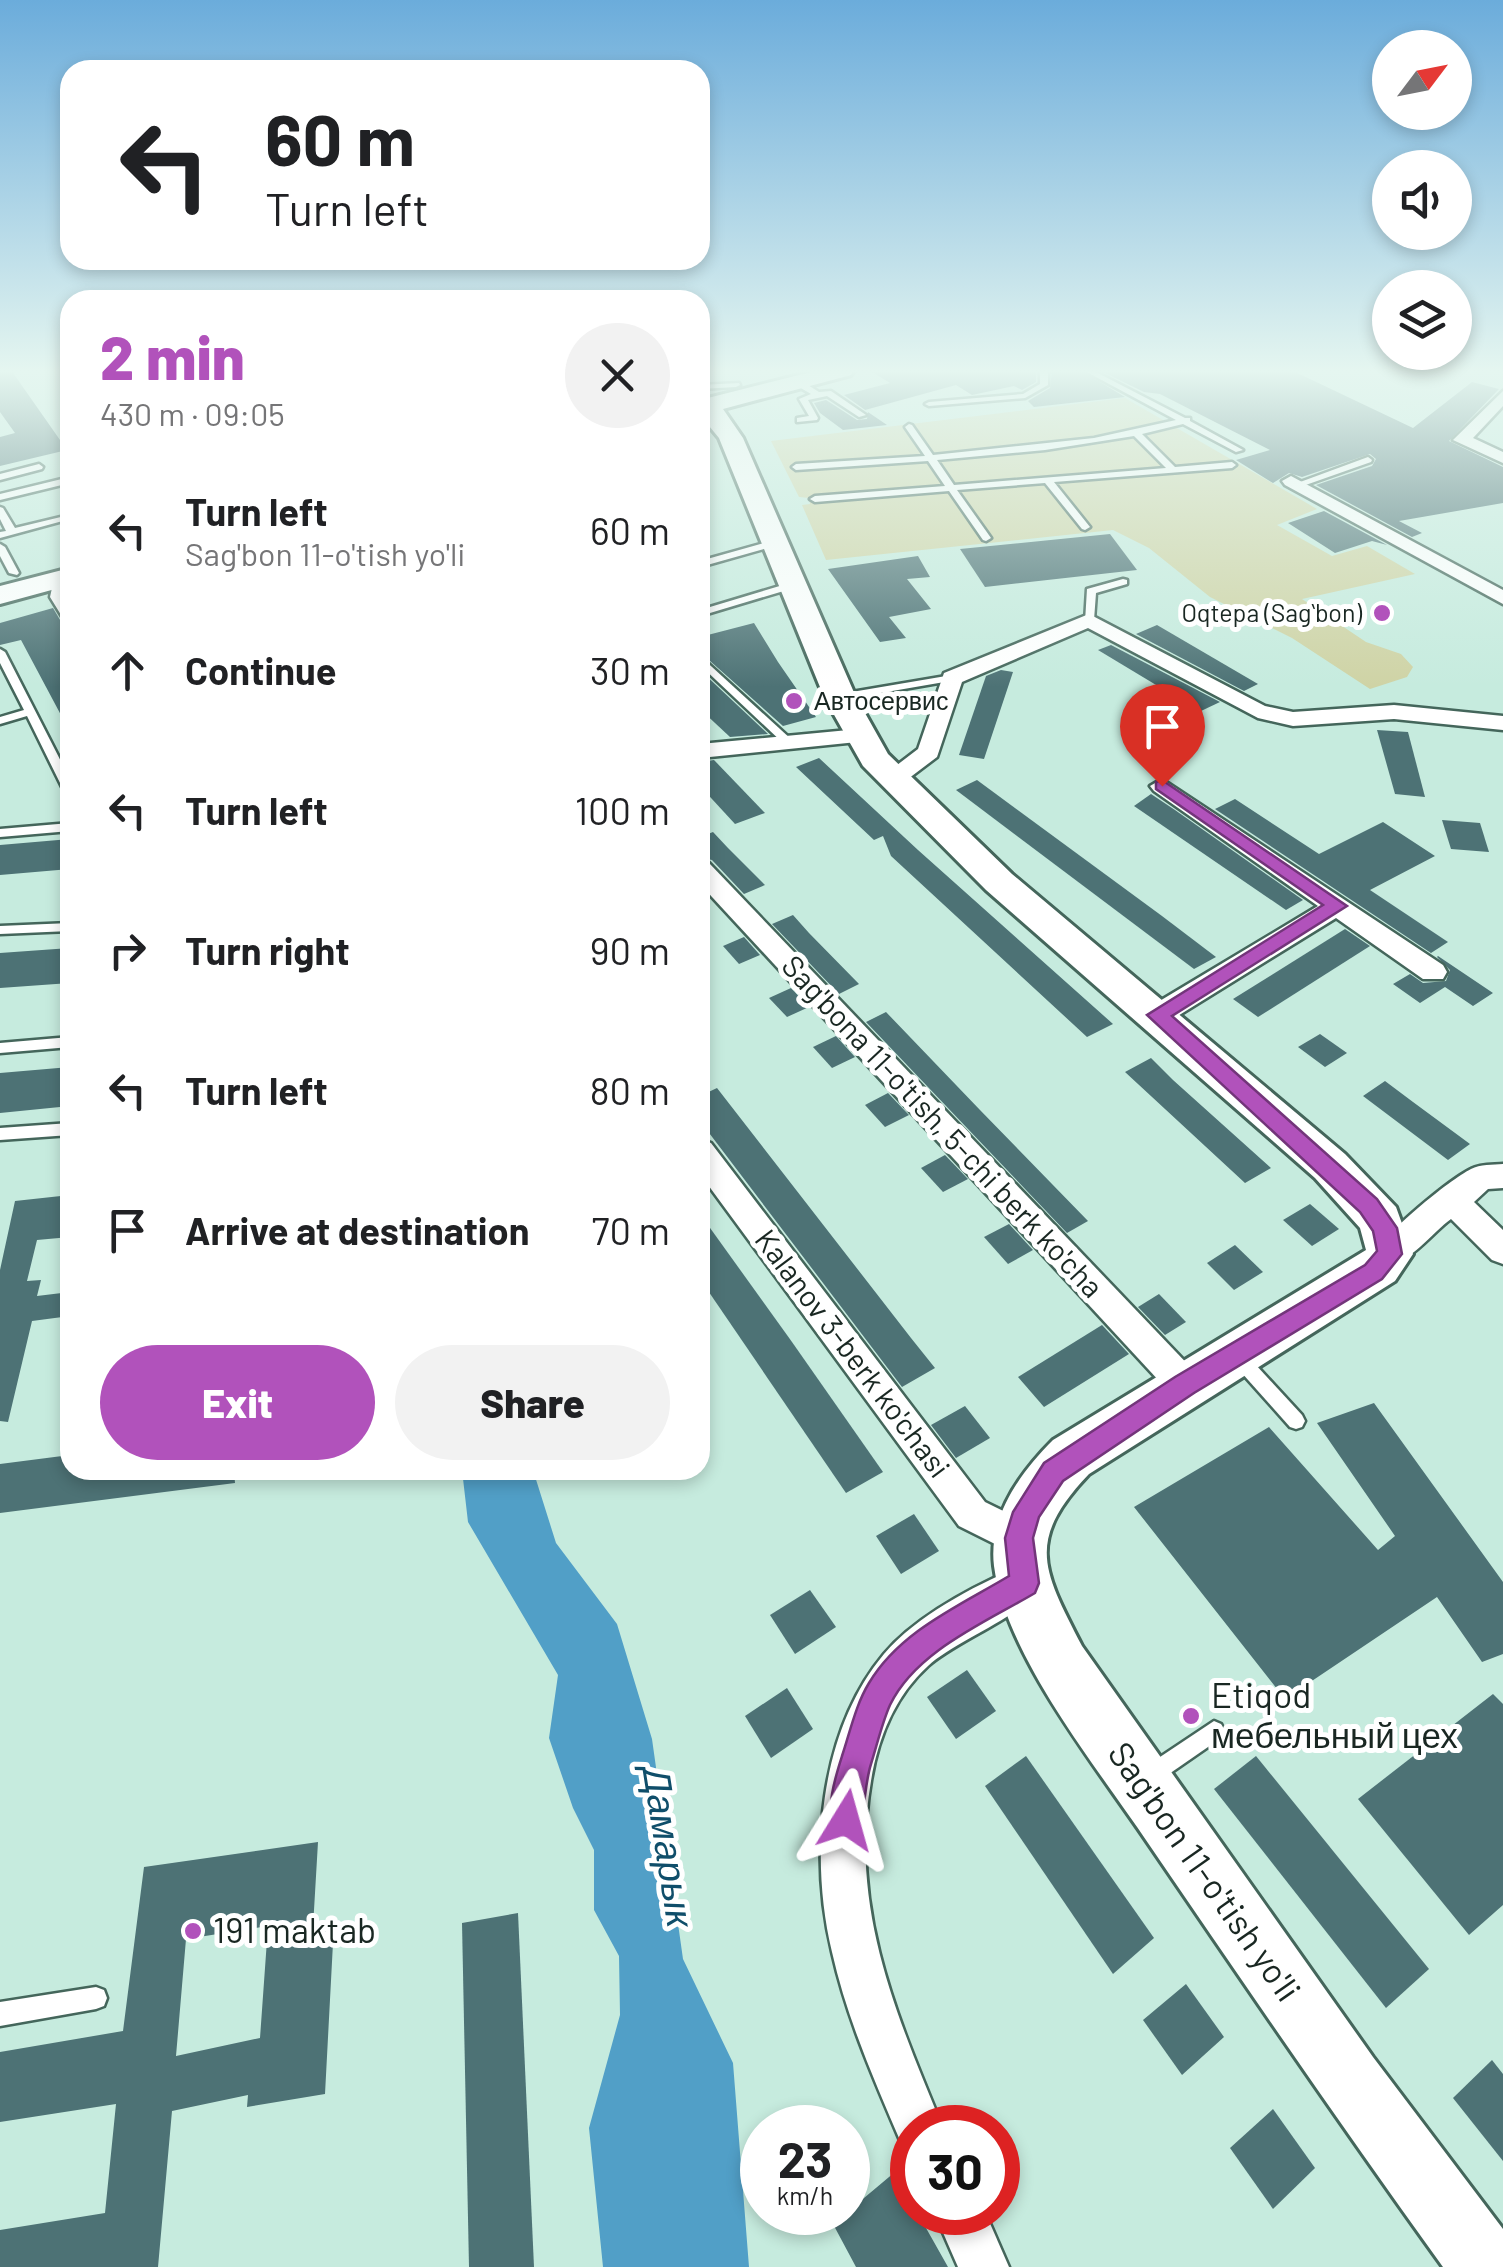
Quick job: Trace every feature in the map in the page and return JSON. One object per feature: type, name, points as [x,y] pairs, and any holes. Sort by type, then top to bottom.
[{"type":"main road","points":[[747,476],[840,697],[859,736],[892,780],[999,882],[1158,1015],[1369,1206],[1384,1228],[1401,1240],[1373,1272],[1071,1457],[1039,1490],[1022,1560]]},
{"type":"main road","points":[[5,581],[60,572]]},
{"type":"main road","name":"Sag'bon 11-o'tish yo'li","points":[[1022,1560],[1062,1666],[1350,2082],[1488,2267]]},
{"type":"street","points":[[1294,483],[1503,598]]},
{"type":"street","points":[[892,780],[928,752],[952,678],[1089,620],[1258,711],[1294,719],[1394,712],[1503,723]]},
{"type":"street","points":[[710,750],[859,736]]},
{"type":"street","points":[[1162,786],[1433,972]]},
{"type":"street","name":"Sag'bona 11-o'tish, 5-chi berk ko'cha","points":[[710,880],[1184,1385]]},
{"type":"street","points":[[1158,1015],[1337,906]]},
{"type":"street","name":"Kalanov 3-berk ko'chasi","points":[[710,1164],[972,1514],[1022,1560]]},
{"type":"street","points":[[1401,1240],[1456,1204],[1480,1178],[1503,1176]]},
{"type":"street","points":[[1456,1204],[1503,1251]]},
{"type":"street","points":[[911,2105],[853,1947],[845,1885],[852,1774],[878,1696],[898,1667],[1022,1560]]},
{"type":"street","points":[[969,2235],[984,2267]]},
{"type":"lane","points":[[943,476],[986,538]]},
{"type":"lane","points":[[815,499],[1095,476]]},
{"type":"lane","points":[[1294,483],[1317,476]]},
{"type":"lane","points":[[1047,480],[1085,527]]},
{"type":"lane","points":[[0,496],[60,482]]},
{"type":"lane","points":[[0,510],[6,534],[60,520]]},
{"type":"lane","points":[[710,561],[775,543]]},
{"type":"lane","points":[[0,548],[5,581]]},
{"type":"lane","points":[[1089,620],[1091,591],[1123,582]]},
{"type":"lane","points":[[710,610],[794,585]]},
{"type":"lane","points":[[0,652],[60,772]]},
{"type":"lane","points":[[710,668],[788,742]]},
{"type":"lane","points":[[840,697],[952,678]]},
{"type":"lane","points":[[0,721],[29,712]]},
{"type":"lane","points":[[0,833],[60,829]]},
{"type":"lane","points":[[0,930],[60,927]]},
{"type":"lane","points":[[0,1048],[60,1043]]},
{"type":"lane","points":[[0,1134],[60,1130]]},
{"type":"lane","points":[[1236,1354],[1296,1421]]},
{"type":"lane","points":[[1142,1781],[1214,1731]]},
{"type":"lane","points":[[0,2014],[96,1998]]},
{"type":"green space","points":[[788,476],[1260,476],[1317,509],[1277,525],[1332,556],[1367,546],[1415,574],[1302,599],[1366,642],[1401,654],[1413,667],[1407,677],[1370,689],[1292,638],[1210,597],[1149,548],[1113,530],[826,560],[802,505],[810,504],[809,498],[799,497]]},
{"type":"water","points":[[463,1480],[536,1480],[556,1543],[617,1624],[652,1739],[683,1959],[733,2063],[740,2152],[740,2235],[746,2235],[749,2267],[603,2267],[589,2128],[620,2015],[619,1956],[594,1910],[594,1850],[573,1808],[549,1738],[558,1675],[468,1522]]},
{"type":"building","points":[[1261,476],[1285,476],[1273,483]]},
{"type":"building","points":[[1343,476],[1503,476],[1503,503],[1399,521],[1422,533],[1412,537],[1316,485]]},
{"type":"building","points":[[1324,511],[1387,545],[1372,541],[1335,553],[1288,523]]},
{"type":"building","points":[[1110,534],[1137,570],[985,587],[960,549]]},
{"type":"building","points":[[918,556],[930,577],[907,579],[931,609],[889,617],[906,638],[880,642],[828,569]]},
{"type":"building","points":[[53,608],[60,620],[60,713],[21,640],[0,645],[0,623]]},
{"type":"building","points":[[754,623],[816,717],[783,726],[710,661],[710,634]]},
{"type":"building","points":[[1157,625],[1258,684],[1244,691],[1136,634]]},
{"type":"building","points":[[1111,645],[1220,702],[1201,711],[1191,706],[1098,650]]},
{"type":"building","points":[[1001,670],[1013,672],[984,759],[959,755],[986,676]]},
{"type":"building","points":[[710,679],[768,734],[730,737],[710,718]]},
{"type":"building","points":[[1377,730],[1408,732],[1425,797],[1395,794]]},
{"type":"building","points":[[819,758],[1113,1024],[1087,1037],[891,856],[883,836],[874,840],[796,767]]},
{"type":"building","points":[[714,760],[765,813],[735,824],[710,797],[710,761]]},
{"type":"building","points":[[977,780],[1216,957],[1194,969],[956,790]]},
{"type":"building","points":[[1151,794],[1303,900],[1286,910],[1134,806]]},
{"type":"building","points":[[1235,799],[1319,854],[1383,822],[1435,856],[1370,890],[1448,942],[1431,953],[1215,809]]},
{"type":"building","points":[[1442,820],[1480,823],[1489,852],[1451,849]]},
{"type":"building","points":[[710,833],[765,885],[744,894],[710,860]]},
{"type":"building","points":[[60,840],[60,870],[0,875],[0,845]]},
{"type":"building","points":[[793,915],[859,984],[839,994],[772,924]]},
{"type":"building","points":[[1345,929],[1370,946],[1258,1017],[1233,999]]},
{"type":"building","points":[[744,937],[760,955],[739,964],[723,946]]},
{"type":"building","points":[[60,949],[60,984],[0,988],[0,953]]},
{"type":"building","points":[[1437,957],[1493,993],[1473,1006],[1445,987],[1420,1003],[1393,984],[1410,974],[1423,983],[1446,981],[1450,970]]},
{"type":"building","points":[[791,988],[809,1007],[787,1017],[769,998]]},
{"type":"building","points":[[886,1012],[1088,1221],[1067,1233],[866,1022]]},
{"type":"building","points":[[1320,1034],[1347,1053],[1325,1067],[1298,1047]]},
{"type":"building","points":[[836,1036],[855,1057],[832,1068],[813,1047]]},
{"type":"building","points":[[1151,1058],[1271,1168],[1245,1183],[1125,1072]]},
{"type":"building","points":[[60,1068],[60,1107],[0,1113],[0,1073]]},
{"type":"building","points":[[1385,1081],[1470,1144],[1448,1160],[1363,1096]]},
{"type":"building","points":[[717,1088],[935,1368],[902,1387],[710,1134],[710,1091]]},
{"type":"building","points":[[888,1093],[909,1115],[885,1127],[865,1105]]},
{"type":"building","points":[[945,1155],[968,1179],[943,1192],[921,1168]]},
{"type":"building","points":[[60,1196],[60,1238],[37,1240],[27,1281],[41,1280],[37,1296],[60,1293],[60,1317],[32,1321],[8,1422],[0,1421],[0,1270],[15,1201]]},
{"type":"building","points":[[1310,1204],[1339,1229],[1312,1246],[1283,1220]]},
{"type":"building","points":[[1009,1224],[1033,1250],[1008,1264],[984,1237]]},
{"type":"building","points":[[710,1228],[883,1472],[846,1493],[710,1294]]},
{"type":"building","points":[[1235,1245],[1263,1272],[1234,1290],[1207,1263]]},
{"type":"building","points":[[1159,1294],[1186,1322],[1165,1335],[1138,1307]]},
{"type":"building","points":[[1102,1325],[1129,1354],[1044,1407],[1018,1377]]},
{"type":"building","points":[[1374,1403],[1503,1582],[1503,1654],[1482,1662],[1437,1597],[1285,1699],[1134,1507],[1269,1427],[1378,1550],[1395,1536],[1317,1423]]},
{"type":"building","points":[[965,1406],[990,1438],[956,1458],[931,1425]]},
{"type":"building","points":[[60,1456],[60,1480],[235,1483],[0,1513],[0,1464]]},
{"type":"building","points":[[914,1514],[939,1551],[901,1574],[876,1536]]},
{"type":"building","points":[[810,1590],[836,1627],[795,1654],[770,1615]]},
{"type":"building","points":[[967,1670],[996,1711],[956,1739],[927,1697]]},
{"type":"building","points":[[787,1688],[813,1729],[771,1758],[745,1716]]},
{"type":"building","points":[[1493,1694],[1503,1704],[1503,1905],[1469,1935],[1358,1799]]},
{"type":"building","points":[[1026,1756],[1154,1938],[1113,1974],[985,1786]]},
{"type":"building","points":[[1256,1756],[1429,1969],[1386,2008],[1214,1789]]},
{"type":"building","points":[[318,1842],[313,1927],[334,1924],[325,2094],[247,2107],[248,2095],[172,2111],[158,2267],[0,2267],[0,2230],[105,2213],[116,2104],[0,2122],[0,2052],[123,2031],[144,1867]],"holes":[[[268,1926],[260,2038],[176,2056],[186,1939]]]},
{"type":"building","points":[[518,1913],[534,2267],[469,2267],[462,1923]]},
{"type":"building","points":[[1186,1984],[1224,2037],[1182,2075],[1143,2020]]},
{"type":"building","points":[[1492,2060],[1503,2074],[1503,2161],[1453,2098]]},
{"type":"building","points":[[1273,2109],[1315,2168],[1273,2209],[1230,2148]]},
{"type":"building","points":[[890,2176],[890,2235],[930,2235],[948,2267],[856,2267],[839,2235],[870,2235],[870,2193]]},
{"type":"place","name":"Oqtepa (Sagʻbon)","points":[[1382,613]]},
{"type":"place","name":"Автосервис","points":[[794,701]]},
{"type":"place","name":"Etiqod мебельный цех","points":[[1191,1716]]},
{"type":"place","name":"191 maktab","points":[[193,1931]]},
{"type":"route","points":[[846,1820],[852,1774],[878,1696],[898,1667],[925,1642],[1024,1583],[1019,1538],[1027,1512],[1054,1472],[1071,1457],[1184,1385],[1373,1272],[1390,1254],[1388,1237],[1369,1206],[1330,1166],[1158,1015],[1337,906],[1162,786]]},
{"type":"water label","name":"Дамарык","points":[[668,1847]]}]
